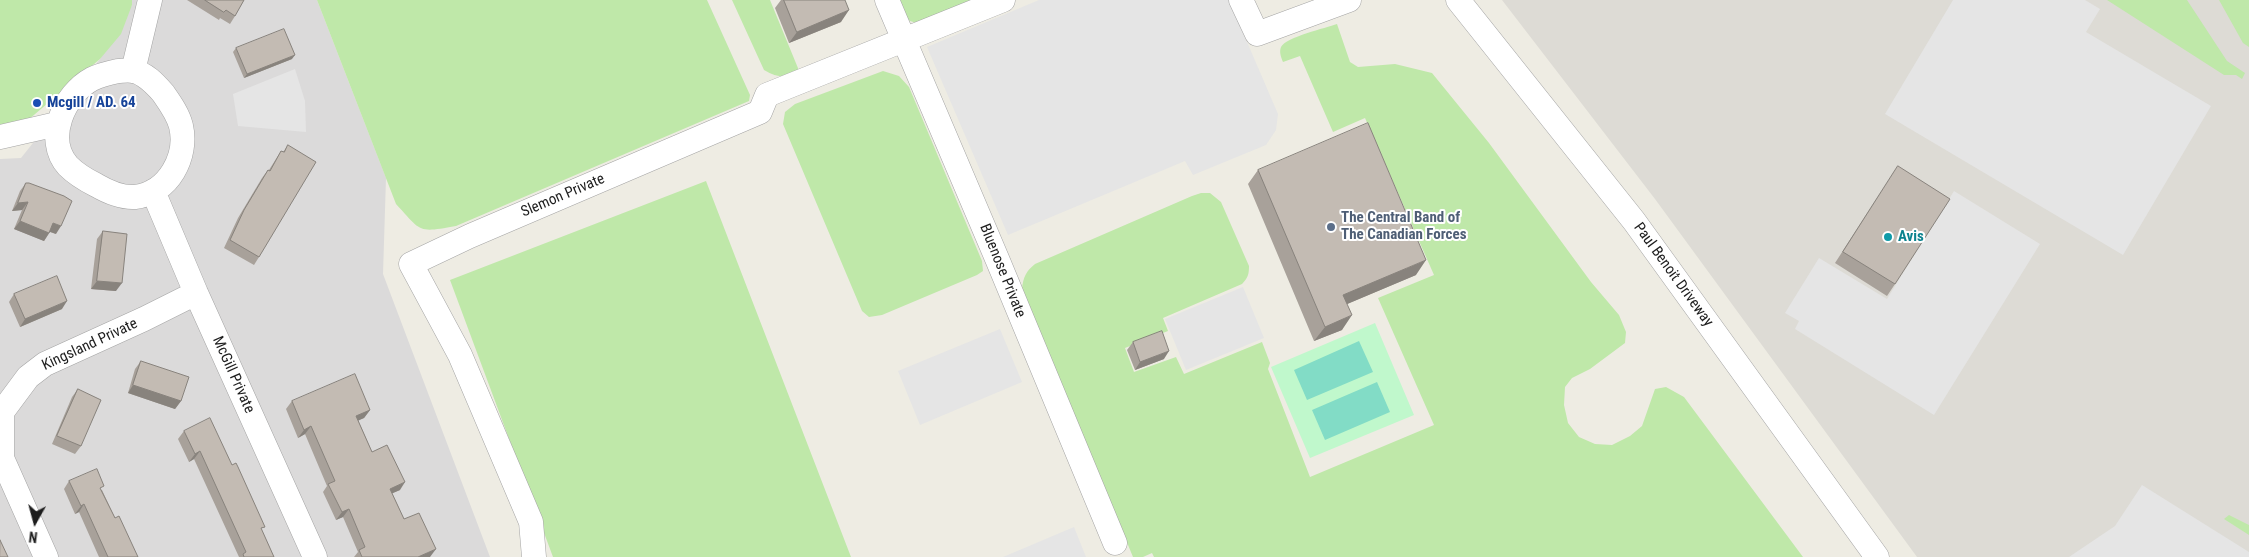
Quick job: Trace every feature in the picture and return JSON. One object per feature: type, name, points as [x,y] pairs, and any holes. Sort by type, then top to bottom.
[{"type":"street","points":[[133,71],[150,0]]},
{"type":"street","name":"Bluenose Private","points":[[887,0],[995,252],[1115,543]]},
{"type":"street","name":"Slemon Private","points":[[534,557],[531,522],[460,356],[411,264],[479,232],[760,112],[767,95],[1003,0]]},
{"type":"street","points":[[1241,0],[1257,34],[1349,0]]},
{"type":"street","name":"Paul Benoit Driveway","points":[[1458,0],[1634,221],[1877,557]]},
{"type":"street","points":[[118,71],[133,71],[151,80],[172,106],[180,125],[183,141],[174,172],[153,191],[136,197],[118,196],[83,178],[67,165],[58,146],[58,124],[77,92],[92,79],[118,71]]},
{"type":"street","points":[[0,137],[58,124]]},
{"type":"street","name":"McGill Private","points":[[153,191],[196,293],[315,557]]},
{"type":"street","name":"Kingsland Private","points":[[46,557],[2,458],[2,412],[28,376],[45,364],[196,293]]},
{"type":"shaded area","points":[[132,0],[317,0],[386,178],[383,274],[490,557],[0,557],[0,159],[21,158],[100,59],[132,5]]},
{"type":"shaded area","points":[[1039,0],[1229,0],[1278,114],[1276,130],[1266,145],[1193,175],[1185,161],[1008,235],[927,47]]},
{"type":"shaded area","points":[[1502,0],[2249,0],[2249,557],[1917,557],[1655,199]]},
{"type":"shaded area","points":[[1953,0],[2085,0],[2100,9],[2086,32],[2211,106],[2123,255],[1885,114]]},
{"type":"shaded area","points":[[295,69],[305,101],[306,132],[238,126],[233,94]]},
{"type":"shaded area","points":[[1954,191],[2040,244],[1934,415],[1795,329],[1799,321],[1785,313],[1819,258],[1887,299]]},
{"type":"shaded area","points":[[1243,287],[1264,338],[1186,370],[1165,319]]},
{"type":"shaded area","points":[[1000,329],[1022,382],[920,425],[898,371]]},
{"type":"shaded area","points":[[2142,485],[2249,552],[2249,557],[2069,557],[2115,526]]},
{"type":"shaded area","points":[[1074,527],[1086,557],[1003,557]]},
{"type":"green space","points":[[0,0],[132,0],[132,5],[121,34],[100,59],[28,120],[0,125]]},
{"type":"green space","points":[[317,0],[707,0],[750,95],[749,101],[456,226],[434,229],[421,228],[396,204]]},
{"type":"green space","points":[[732,0],[770,0],[800,73],[782,76],[773,75],[764,70]]},
{"type":"green space","points":[[897,0],[976,0],[920,24],[910,21],[903,14]]},
{"type":"green space","points":[[2107,0],[2187,0],[2227,61],[2245,73],[2242,79],[2236,75],[2224,75]]},
{"type":"green space","points":[[2219,0],[2249,0],[2249,47],[2243,43]]},
{"type":"green space","points":[[1337,24],[1350,62],[1358,67],[1395,64],[1432,73],[1489,143],[1591,282],[1619,315],[1626,332],[1625,343],[1590,369],[1572,378],[1565,387],[1564,405],[1568,423],[1579,437],[1595,444],[1612,445],[1630,436],[1642,426],[1655,389],[1666,387],[1684,397],[1803,557],[1154,557],[1152,553],[1143,557],[1133,557],[1022,289],[1025,275],[1035,264],[1192,196],[1210,193],[1221,202],[1249,266],[1248,276],[1242,284],[1163,318],[1168,331],[1125,348],[1134,372],[1176,357],[1184,374],[1262,342],[1270,363],[1268,369],[1310,477],[1434,425],[1378,298],[1434,275],[1365,118],[1333,132],[1300,56],[1283,62],[1280,55],[1281,47],[1284,43],[1307,33]]},
{"type":"green space","points":[[883,71],[899,76],[909,87],[982,261],[983,271],[882,315],[869,317],[862,311],[783,124],[785,112],[795,104]]},
{"type":"green space","points":[[706,181],[851,557],[553,557],[450,280]]},
{"type":"green space","points":[[1375,323],[1414,415],[1310,458],[1271,367]]},
{"type":"green space","points":[[1359,341],[1373,372],[1307,400],[1294,370]]},
{"type":"green space","points":[[1377,382],[1390,412],[1325,440],[1312,410]]},
{"type":"green space","points":[[2229,515],[2249,525],[2249,535],[2224,519]]},
{"type":"building","points":[[205,0],[244,0],[235,16],[226,10],[224,12]]},
{"type":"building","points":[[784,0],[845,0],[849,10],[797,32]]},
{"type":"building","points":[[284,29],[295,55],[247,74],[236,48]]},
{"type":"building","name":"The Central Band of The Canadian Forces","points":[[1368,123],[1426,260],[1343,295],[1352,315],[1325,327],[1258,170]]},
{"type":"building","points":[[288,145],[316,162],[259,257],[230,240],[244,210],[268,170],[270,171],[281,151],[284,152]]},
{"type":"building","name":"Avis","points":[[1898,166],[1950,199],[1895,284],[1843,252]]},
{"type":"building","points":[[26,183],[64,196],[72,201],[61,226],[53,223],[49,233],[20,221],[28,202],[18,203]]},
{"type":"building","points":[[103,231],[127,234],[122,283],[97,281]]},
{"type":"building","points":[[57,276],[67,301],[25,319],[14,294]]},
{"type":"building","points":[[1162,331],[1169,351],[1140,362],[1133,342]]},
{"type":"building","points":[[141,361],[189,377],[181,401],[133,385]]},
{"type":"building","points":[[355,374],[370,410],[356,416],[372,452],[387,445],[405,482],[390,489],[404,519],[419,513],[436,549],[418,557],[362,557],[359,550],[365,547],[349,509],[342,512],[328,484],[335,481],[311,426],[304,430],[292,401]]},
{"type":"building","points":[[78,389],[101,400],[81,446],[57,436]]},
{"type":"building","points":[[210,418],[232,465],[236,463],[238,467],[265,527],[261,528],[274,557],[244,557],[243,554],[246,552],[200,451],[195,454],[184,431]]},
{"type":"building","points":[[97,469],[104,486],[100,488],[115,518],[119,516],[138,557],[108,557],[84,504],[81,506],[69,481]]},
{"type":"building","points":[[0,540],[8,557],[0,557]]},
{"type":"place","name":"Mcgill / AD. 64","points":[[37,103]]},
{"type":"place","name":"The Central Band of The Canadian Forces","points":[[1331,227]]},
{"type":"place","name":"Avis","points":[[1888,237]]}]
